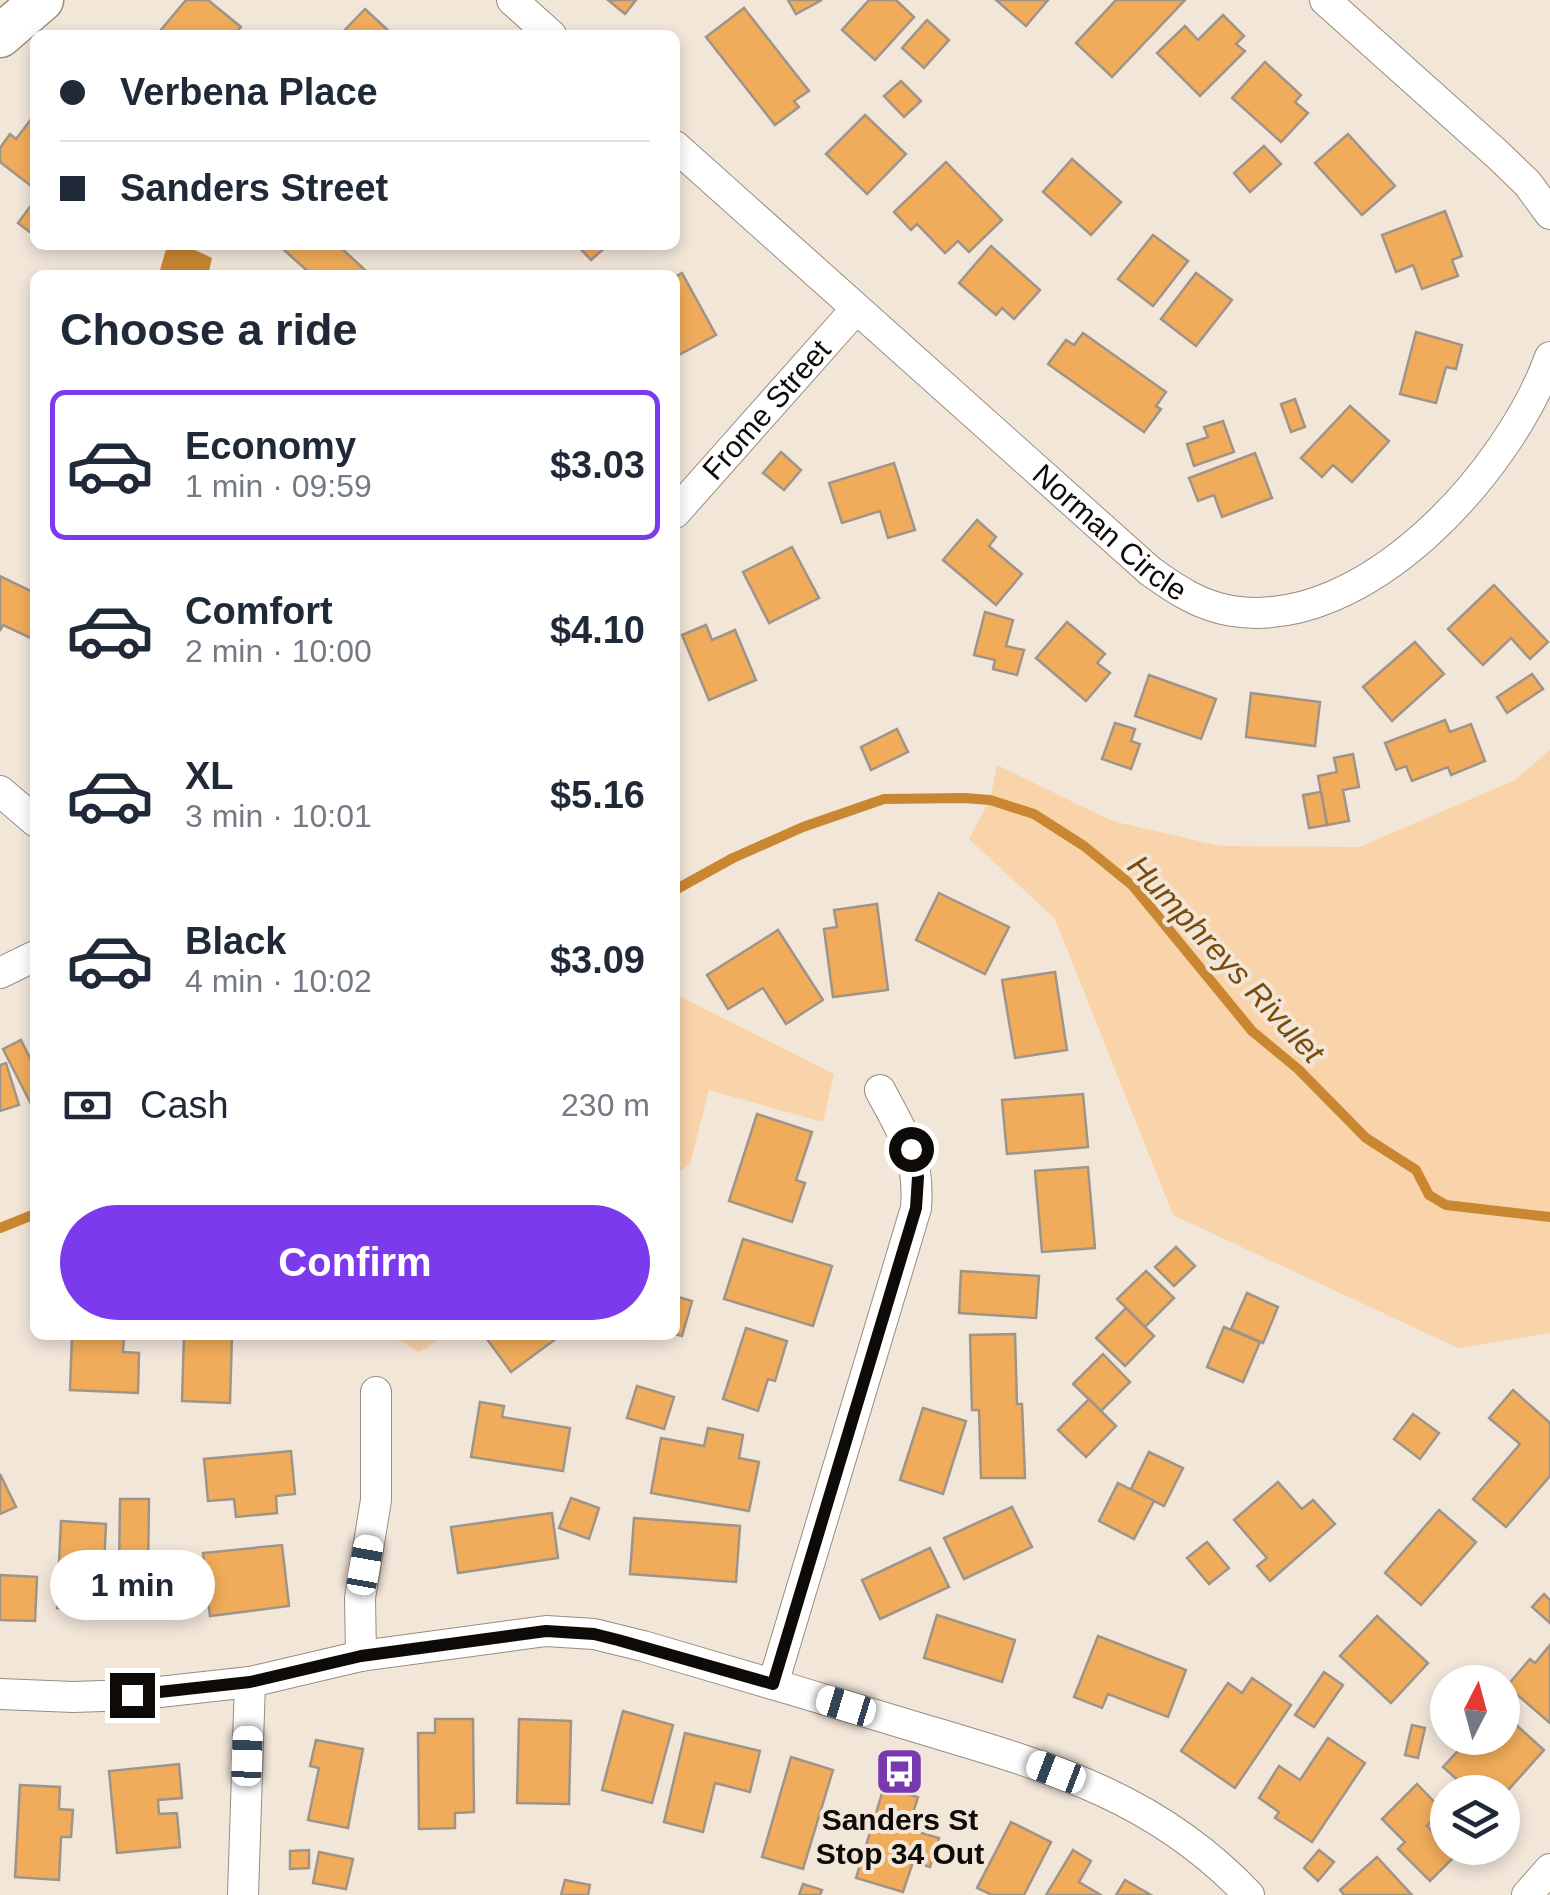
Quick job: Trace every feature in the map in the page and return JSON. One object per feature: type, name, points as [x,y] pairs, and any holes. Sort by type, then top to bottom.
[{"type":"street","points":[[0,36],[42,0]]},
{"type":"street","points":[[512,0],[545,30]]},
{"type":"street","points":[[1325,0],[1528,184],[1550,214]]},
{"type":"street","name":"Norman Circle","points":[[680,151],[1150,572],[1204,604],[1231,611],[1264,614],[1328,597],[1426,536],[1462,502],[1497,459],[1524,415],[1550,357]]},
{"type":"street","name":"Frome Street","points":[[680,507],[856,310]]},
{"type":"street","points":[[0,791],[30,817]]},
{"type":"street","points":[[0,973],[30,958]]},
{"type":"street","points":[[773,1684],[916,1208],[918,1177],[911,1149],[880,1090]]},
{"type":"street","points":[[361,1656],[360,1598],[376,1500],[376,1392]]},
{"type":"street","points":[[0,1694],[132,1695],[250,1682],[361,1656],[546,1631],[594,1634],[1027,1761],[1114,1795],[1168,1824],[1204,1850],[1249,1895]]},
{"type":"street","points":[[243,1895],[250,1682]]},
{"type":"street","points":[[1527,1895],[1550,1869]]},
{"type":"shaded area","points":[[166,250],[195,250],[212,258],[209,270],[160,270]]},
{"type":"shaded area","points":[[1550,750],[1550,1333],[1458,1348],[1173,1215],[1055,919],[969,839],[990,800],[997,765],[1112,821],[1220,846],[1359,847],[1515,780]]},
{"type":"shaded area","points":[[680,997],[834,1074],[823,1122],[709,1090],[690,1164],[680,1171]]},
{"type":"shaded area","points":[[400,1340],[438,1340],[419,1353]]},
{"type":"building","points":[[186,0],[208,0],[241,27],[238,30],[161,30]]},
{"type":"building","points":[[608,0],[636,0],[625,14]]},
{"type":"building","points":[[788,0],[822,0],[796,14]]},
{"type":"building","points":[[869,0],[896,0],[914,17],[875,60],[842,30]]},
{"type":"building","points":[[996,0],[1048,0],[1026,26]]},
{"type":"building","points":[[1116,0],[1185,0],[1112,77],[1076,43]]},
{"type":"building","points":[[744,8],[809,91],[794,101],[799,107],[775,125],[706,37]]},
{"type":"building","points":[[365,9],[388,30],[345,30]]},
{"type":"building","points":[[1223,15],[1244,36],[1236,44],[1245,51],[1200,96],[1157,53],[1185,26],[1198,40]]},
{"type":"building","points":[[927,20],[949,40],[924,68],[902,48]]},
{"type":"building","points":[[1265,62],[1301,95],[1295,102],[1308,113],[1281,142],[1232,98]]},
{"type":"building","points":[[901,81],[921,101],[904,117],[884,96]]},
{"type":"building","points":[[865,115],[906,154],[867,194],[826,154]]},
{"type":"building","points":[[30,121],[30,185],[0,162],[0,148],[10,134],[16,139]]},
{"type":"building","points":[[1348,134],[1395,186],[1362,215],[1315,163]]},
{"type":"building","points":[[1264,146],[1281,164],[1250,192],[1234,173]]},
{"type":"building","points":[[1072,159],[1121,202],[1091,235],[1043,192]]},
{"type":"building","points":[[946,162],[1002,220],[969,252],[958,241],[945,253],[917,224],[911,230],[894,212]]},
{"type":"building","points":[[30,207],[30,232],[18,223]]},
{"type":"building","points":[[1445,211],[1462,256],[1452,260],[1458,276],[1422,289],[1413,265],[1396,272],[1382,235]]},
{"type":"building","points":[[1153,235],[1188,261],[1153,306],[1118,279]]},
{"type":"building","points":[[991,246],[1040,290],[1014,319],[1002,308],[996,315],[959,283]]},
{"type":"building","points":[[284,250],[343,250],[365,270],[306,270]]},
{"type":"building","points":[[582,250],[602,250],[591,260]]},
{"type":"building","points":[[1196,273],[1232,300],[1196,346],[1161,319]]},
{"type":"building","points":[[680,274],[716,335],[680,354]]},
{"type":"building","points":[[1416,332],[1462,345],[1456,369],[1446,367],[1436,403],[1400,394]]},
{"type":"building","points":[[1083,333],[1166,392],[1156,406],[1161,409],[1144,432],[1048,364],[1066,340],[1074,345]]},
{"type":"building","points":[[1295,399],[1305,427],[1291,432],[1281,404]]},
{"type":"building","points":[[1350,406],[1389,441],[1352,482],[1333,465],[1322,477],[1301,458]]},
{"type":"building","points":[[1223,421],[1234,452],[1194,466],[1187,444],[1208,437],[1204,427]]},
{"type":"building","points":[[781,452],[801,470],[784,490],[763,473]]},
{"type":"building","points":[[1255,453],[1272,498],[1222,517],[1214,495],[1198,501],[1189,478]]},
{"type":"building","points":[[894,463],[915,530],[888,538],[880,511],[842,523],[829,483]]},
{"type":"building","points":[[977,520],[996,537],[989,546],[1022,574],[996,605],[943,560]]},
{"type":"building","points":[[792,547],[819,598],[769,623],[743,572]]},
{"type":"building","points":[[0,576],[30,591],[30,638],[3,625],[0,631]]},
{"type":"building","points":[[1494,585],[1548,642],[1530,659],[1511,638],[1483,665],[1448,629]]},
{"type":"building","points":[[985,612],[1013,620],[1006,646],[1024,650],[1017,675],[993,669],[995,660],[974,655]]},
{"type":"building","points":[[1067,622],[1105,654],[1097,663],[1110,673],[1086,701],[1036,658]]},
{"type":"building","points":[[706,625],[712,640],[735,630],[756,680],[709,700],[682,635]]},
{"type":"building","points":[[1415,642],[1444,674],[1392,721],[1363,687]]},
{"type":"building","points":[[1532,674],[1543,689],[1507,713],[1497,697]]},
{"type":"building","points":[[1149,675],[1216,699],[1201,739],[1135,716]]},
{"type":"building","points":[[1251,693],[1320,702],[1315,746],[1246,737]]},
{"type":"building","points":[[1445,720],[1450,732],[1471,724],[1485,761],[1451,775],[1448,767],[1412,781],[1406,766],[1396,770],[1385,743]]},
{"type":"building","points":[[1115,723],[1135,729],[1131,741],[1140,744],[1131,769],[1102,759]]},
{"type":"building","points":[[897,729],[908,752],[871,770],[861,747]]},
{"type":"building","points":[[1353,754],[1359,787],[1343,790],[1349,821],[1327,825],[1318,776],[1337,772],[1334,758]]},
{"type":"building","points":[[1321,792],[1327,825],[1309,828],[1303,795]]},
{"type":"building","points":[[939,893],[1009,927],[985,974],[916,940]]},
{"type":"building","points":[[877,904],[888,990],[833,997],[824,929],[837,927],[834,910]]},
{"type":"building","points":[[778,930],[823,1000],[786,1024],[763,988],[728,1009],[707,975]]},
{"type":"building","points":[[1055,972],[1067,1050],[1015,1058],[1002,980]]},
{"type":"building","points":[[21,1040],[30,1058],[30,1102],[3,1049]]},
{"type":"building","points":[[6,1063],[19,1105],[0,1111],[0,1065]]},
{"type":"building","points":[[1083,1094],[1088,1147],[1007,1154],[1002,1100]]},
{"type":"building","points":[[757,1114],[812,1132],[796,1180],[805,1183],[792,1222],[729,1201]]},
{"type":"building","points":[[1088,1167],[1095,1248],[1042,1252],[1035,1171]]},
{"type":"building","points":[[743,1239],[832,1266],[813,1326],[724,1299]]},
{"type":"building","points":[[1176,1247],[1195,1266],[1174,1286],[1155,1267]]},
{"type":"building","points":[[961,1271],[1039,1276],[1036,1318],[959,1313]]},
{"type":"building","points":[[1146,1271],[1174,1298],[1145,1327],[1117,1299]]},
{"type":"building","points":[[1247,1293],[1278,1307],[1263,1343],[1231,1329]]},
{"type":"building","points":[[680,1297],[692,1301],[680,1335]]},
{"type":"building","points":[[1126,1308],[1154,1336],[1125,1366],[1096,1338]]},
{"type":"building","points":[[1224,1327],[1260,1342],[1243,1382],[1207,1367]]},
{"type":"building","points":[[746,1328],[787,1341],[775,1381],[768,1379],[758,1411],[723,1399]]},
{"type":"building","points":[[1015,1334],[1025,1478],[981,1478],[979,1410],[972,1410],[970,1335]]},
{"type":"building","points":[[72,1340],[124,1340],[123,1352],[139,1353],[138,1393],[70,1390]]},
{"type":"building","points":[[184,1340],[232,1340],[230,1403],[182,1401]]},
{"type":"building","points":[[488,1340],[554,1340],[511,1372]]},
{"type":"building","points":[[1103,1354],[1130,1382],[1101,1411],[1073,1384]]},
{"type":"building","points":[[637,1386],[674,1397],[664,1429],[627,1418]]},
{"type":"building","points":[[1513,1390],[1550,1423],[1550,1476],[1506,1527],[1473,1499],[1520,1444],[1489,1418]]},
{"type":"building","points":[[1089,1399],[1116,1426],[1086,1457],[1058,1430]]},
{"type":"building","points":[[480,1402],[504,1406],[502,1417],[570,1428],[563,1471],[471,1457]]},
{"type":"building","points":[[923,1408],[966,1421],[943,1494],[900,1480]]},
{"type":"building","points":[[1413,1414],[1439,1433],[1420,1459],[1394,1439]]},
{"type":"building","points":[[708,1428],[743,1435],[739,1458],[759,1462],[749,1511],[651,1493],[661,1438],[704,1446]]},
{"type":"building","points":[[291,1451],[295,1494],[276,1496],[277,1513],[236,1517],[234,1499],[208,1501],[204,1459]]},
{"type":"building","points":[[1149,1452],[1183,1468],[1164,1506],[1131,1489]]},
{"type":"building","points":[[0,1474],[16,1507],[0,1514]]},
{"type":"building","points":[[1278,1482],[1302,1509],[1313,1500],[1335,1524],[1270,1581],[1257,1566],[1267,1558],[1234,1520]]},
{"type":"building","points":[[1118,1483],[1154,1501],[1134,1539],[1099,1521]]},
{"type":"building","points":[[571,1498],[599,1508],[589,1539],[559,1528]]},
{"type":"building","points":[[120,1499],[149,1499],[148,1572],[119,1572]]},
{"type":"building","points":[[1012,1507],[1032,1547],[964,1579],[944,1538]]},
{"type":"building","points":[[1439,1510],[1476,1542],[1421,1605],[1385,1573]]},
{"type":"building","points":[[552,1513],[558,1558],[458,1573],[451,1527]]},
{"type":"building","points":[[634,1518],[740,1526],[736,1582],[630,1574]]},
{"type":"building","points":[[61,1521],[106,1524],[102,1610],[57,1608]]},
{"type":"building","points":[[1207,1542],[1229,1568],[1209,1584],[1187,1558]]},
{"type":"building","points":[[282,1545],[289,1606],[210,1616],[203,1553]]},
{"type":"building","points":[[930,1548],[949,1587],[880,1619],[862,1580]]},
{"type":"building","points":[[0,1575],[37,1577],[35,1621],[0,1620]]},
{"type":"building","points":[[1544,1594],[1550,1600],[1550,1623],[1532,1607]]},
{"type":"building","points":[[937,1615],[1015,1640],[1002,1682],[924,1658]]},
{"type":"building","points":[[1377,1616],[1428,1663],[1391,1703],[1340,1656]]},
{"type":"building","points":[[1098,1636],[1186,1670],[1168,1717],[1108,1694],[1102,1708],[1074,1697]]},
{"type":"building","points":[[1550,1645],[1550,1723],[1520,1697],[1520,1671],[1530,1659],[1535,1663]]},
{"type":"building","points":[[1324,1672],[1343,1685],[1314,1727],[1295,1715]]},
{"type":"building","points":[[1252,1678],[1291,1705],[1235,1788],[1181,1751],[1228,1683],[1242,1693]]},
{"type":"building","points":[[623,1711],[673,1725],[652,1803],[602,1790]]},
{"type":"building","points":[[435,1719],[473,1719],[474,1812],[455,1813],[455,1828],[419,1829],[418,1733],[435,1733]]},
{"type":"building","points":[[519,1719],[571,1721],[569,1804],[517,1803]]},
{"type":"building","points":[[1412,1725],[1425,1728],[1418,1758],[1405,1755]]},
{"type":"building","points":[[1520,1728],[1544,1750],[1520,1777],[1452,1775],[1443,1767],[1454,1755],[1520,1755]]},
{"type":"building","points":[[685,1733],[760,1751],[750,1792],[715,1783],[703,1832],[664,1822]]},
{"type":"building","points":[[1328,1738],[1365,1763],[1312,1842],[1275,1818],[1279,1812],[1259,1798],[1279,1766],[1300,1780]]},
{"type":"building","points":[[316,1740],[363,1749],[348,1828],[308,1820],[319,1768],[310,1766]]},
{"type":"building","points":[[791,1757],[833,1770],[803,1869],[762,1857]]},
{"type":"building","points":[[179,1764],[182,1798],[158,1800],[159,1814],[177,1813],[180,1847],[117,1853],[109,1771]]},
{"type":"building","points":[[1417,1784],[1430,1798],[1430,1865],[1446,1865],[1430,1881],[1398,1849],[1405,1842],[1382,1819]]},
{"type":"building","points":[[20,1785],[60,1787],[59,1809],[73,1810],[71,1837],[61,1837],[59,1880],[15,1877]]},
{"type":"building","points":[[884,1787],[918,1797],[908,1829],[939,1838],[930,1867],[913,1862],[903,1892],[856,1878]]},
{"type":"building","points":[[1011,1822],[1051,1842],[1024,1895],[992,1895],[977,1888]]},
{"type":"building","points":[[309,1850],[309,1868],[290,1869],[290,1851]]},
{"type":"building","points":[[1073,1850],[1091,1861],[1079,1882],[1101,1895],[1046,1895]]},
{"type":"building","points":[[1319,1850],[1334,1862],[1318,1881],[1304,1868]]},
{"type":"building","points":[[319,1852],[353,1859],[346,1889],[313,1883]]},
{"type":"building","points":[[1377,1857],[1412,1895],[1344,1895],[1340,1890]]},
{"type":"building","points":[[565,1880],[590,1885],[588,1895],[561,1895]]},
{"type":"building","points":[[1125,1880],[1151,1895],[1116,1895]]},
{"type":"building","points":[[803,1884],[822,1890],[820,1895],[799,1895]]},
{"type":"waterway","name":"Humphreys Rivulet","points":[[680,887],[803,827],[884,799],[990,800],[1034,814],[1084,846],[1133,886],[1252,1031],[1298,1069],[1366,1138],[1416,1170],[1429,1195],[1446,1205],[1550,1217]]},
{"type":"waterway","name":"Humphreys Rivulet","points":[[0,1228],[30,1216]]},
{"type":"place","name":"Sanders St Stop 34 Out","points":[[900,1771]]},
{"type":"route","points":[[132,1695],[250,1682],[361,1656],[546,1631],[594,1634],[773,1684],[916,1208],[918,1177],[911,1149]]}]
